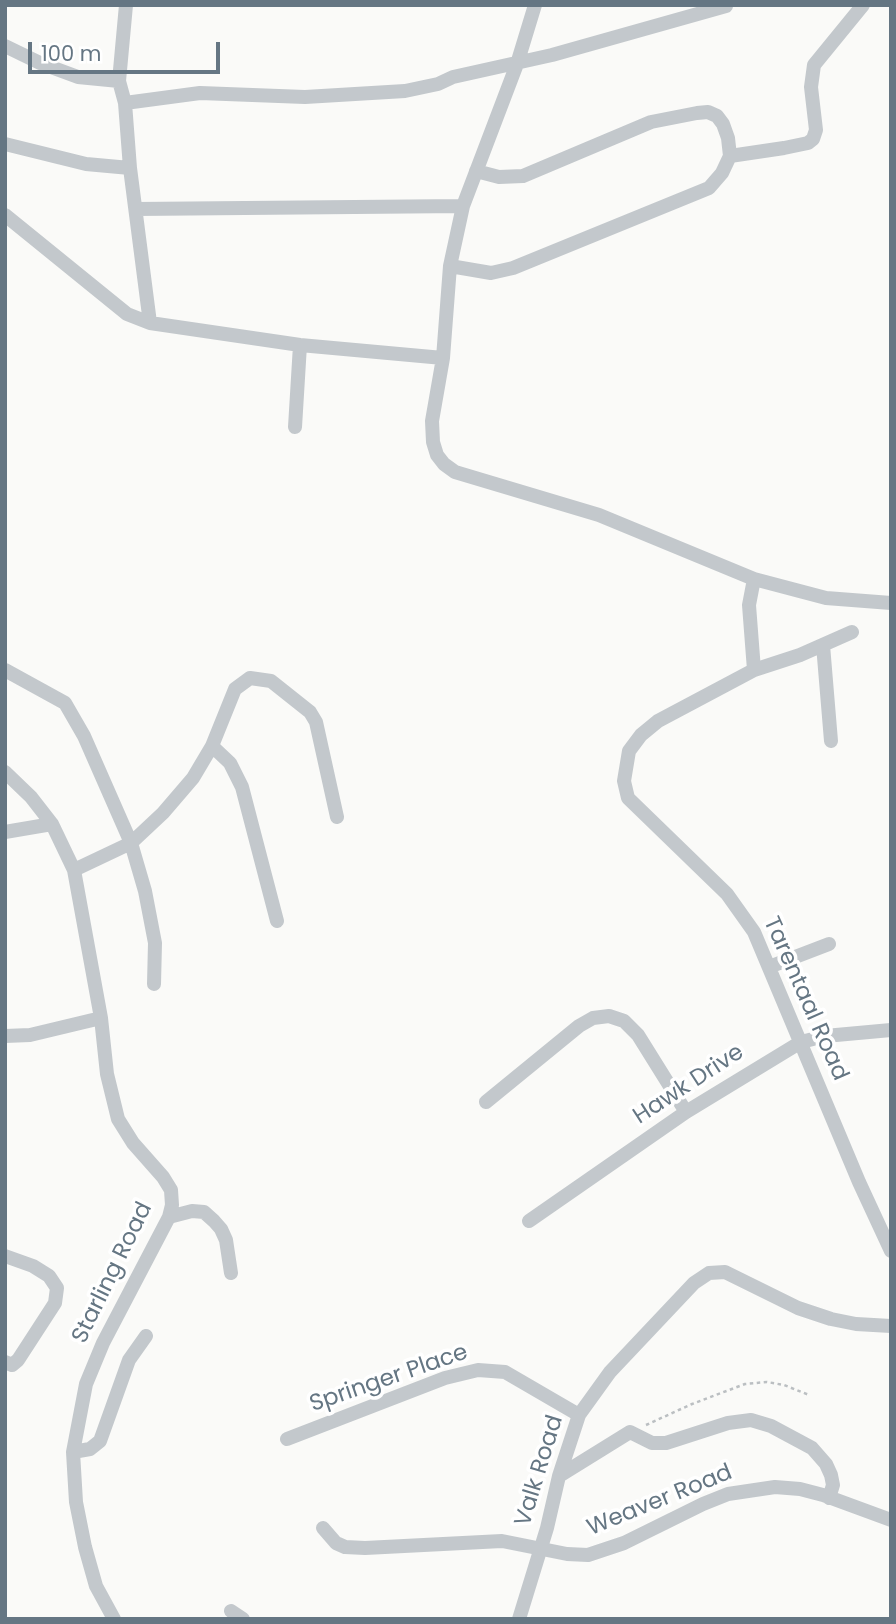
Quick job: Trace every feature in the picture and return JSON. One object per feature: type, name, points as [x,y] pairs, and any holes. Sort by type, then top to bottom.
[{"type":"street","points":[[126,5],[119,81],[125,103],[130,168],[150,323]]},
{"type":"street","points":[[535,5],[517,64],[463,206],[450,266],[443,358],[432,421],[437,456],[456,472],[599,515],[754,579],[827,598],[891,603]]},
{"type":"street","points":[[730,156],[784,148],[808,143],[813,139],[816,130],[811,88],[814,65],[863,5]]},
{"type":"street","points":[[125,103],[200,93],[305,97],[405,92],[726,6]]},
{"type":"street","points":[[5,46],[40,64],[78,78],[119,81]]},
{"type":"street","points":[[450,266],[491,273],[513,268],[709,188],[722,173],[730,156],[723,124],[708,112],[651,122],[523,176],[499,177],[476,171]]},
{"type":"street","points":[[5,144],[86,164],[130,168]]},
{"type":"street","points":[[136,209],[463,206]]},
{"type":"street","points":[[5,215],[127,314],[150,323],[300,345],[443,358]]},
{"type":"street","points":[[295,427],[300,345]]},
{"type":"street","points":[[754,579],[749,605],[754,670],[800,655],[852,632]]},
{"type":"street","points":[[823,645],[831,741]]},
{"type":"street","points":[[5,670],[65,703],[85,736],[131,843],[145,891],[155,943],[154,984]]},
{"type":"street","name":"Tarentaal Road","points":[[754,670],[658,721],[641,735],[629,751],[624,770],[628,798],[727,894],[754,932],[859,1182],[891,1251]]},
{"type":"street","points":[[74,870],[131,843],[163,813],[193,778],[212,746],[235,689],[250,678],[271,681],[302,704],[316,722],[337,817]]},
{"type":"street","points":[[212,746],[230,763],[242,787],[277,921]]},
{"type":"street","name":"Starling Road","points":[[5,772],[31,797],[52,824],[74,870],[101,1018],[107,1074],[118,1119],[133,1143],[171,1189],[172,1205],[169,1217],[103,1343],[86,1384],[73,1452],[76,1502],[85,1547],[96,1586],[111,1614]]},
{"type":"street","points":[[5,832],[52,824]]},
{"type":"street","points":[[769,967],[829,944]]},
{"type":"street","points":[[486,1102],[579,1026],[593,1018],[609,1016],[624,1021],[638,1035],[686,1112]]},
{"type":"street","points":[[5,1036],[30,1035],[101,1018]]},
{"type":"street","name":"Hawk Drive","points":[[529,1221],[686,1112],[801,1042],[825,1036],[891,1030]]},
{"type":"street","points":[[169,1217],[192,1211],[204,1212],[214,1221],[226,1240],[231,1273]]},
{"type":"street","points":[[5,1256],[19,1259],[41,1270],[55,1282],[57,1288],[55,1303],[18,1360],[12,1365],[5,1362]]},
{"type":"street","name":"Valk Road","points":[[519,1619],[579,1415],[610,1372],[687,1290],[709,1273],[724,1272],[798,1308],[831,1319],[891,1326]]},
{"type":"street","points":[[73,1452],[89,1449],[100,1441],[129,1360],[146,1336]]},
{"type":"street","name":"Springer Place","points":[[287,1438],[445,1378],[478,1370],[505,1372],[579,1415]]},
{"type":"street","points":[[559,1476],[630,1432],[659,1444],[728,1423],[751,1420],[771,1426],[812,1448],[826,1464],[834,1485],[829,1498]]},
{"type":"street","name":"Weaver Road","points":[[323,1528],[336,1544],[345,1547],[502,1541],[567,1554],[587,1555],[605,1551],[728,1494],[775,1487],[800,1489],[891,1520]]},
{"type":"path","points":[[630,1432],[745,1384],[767,1382],[784,1385],[809,1395]]}]
